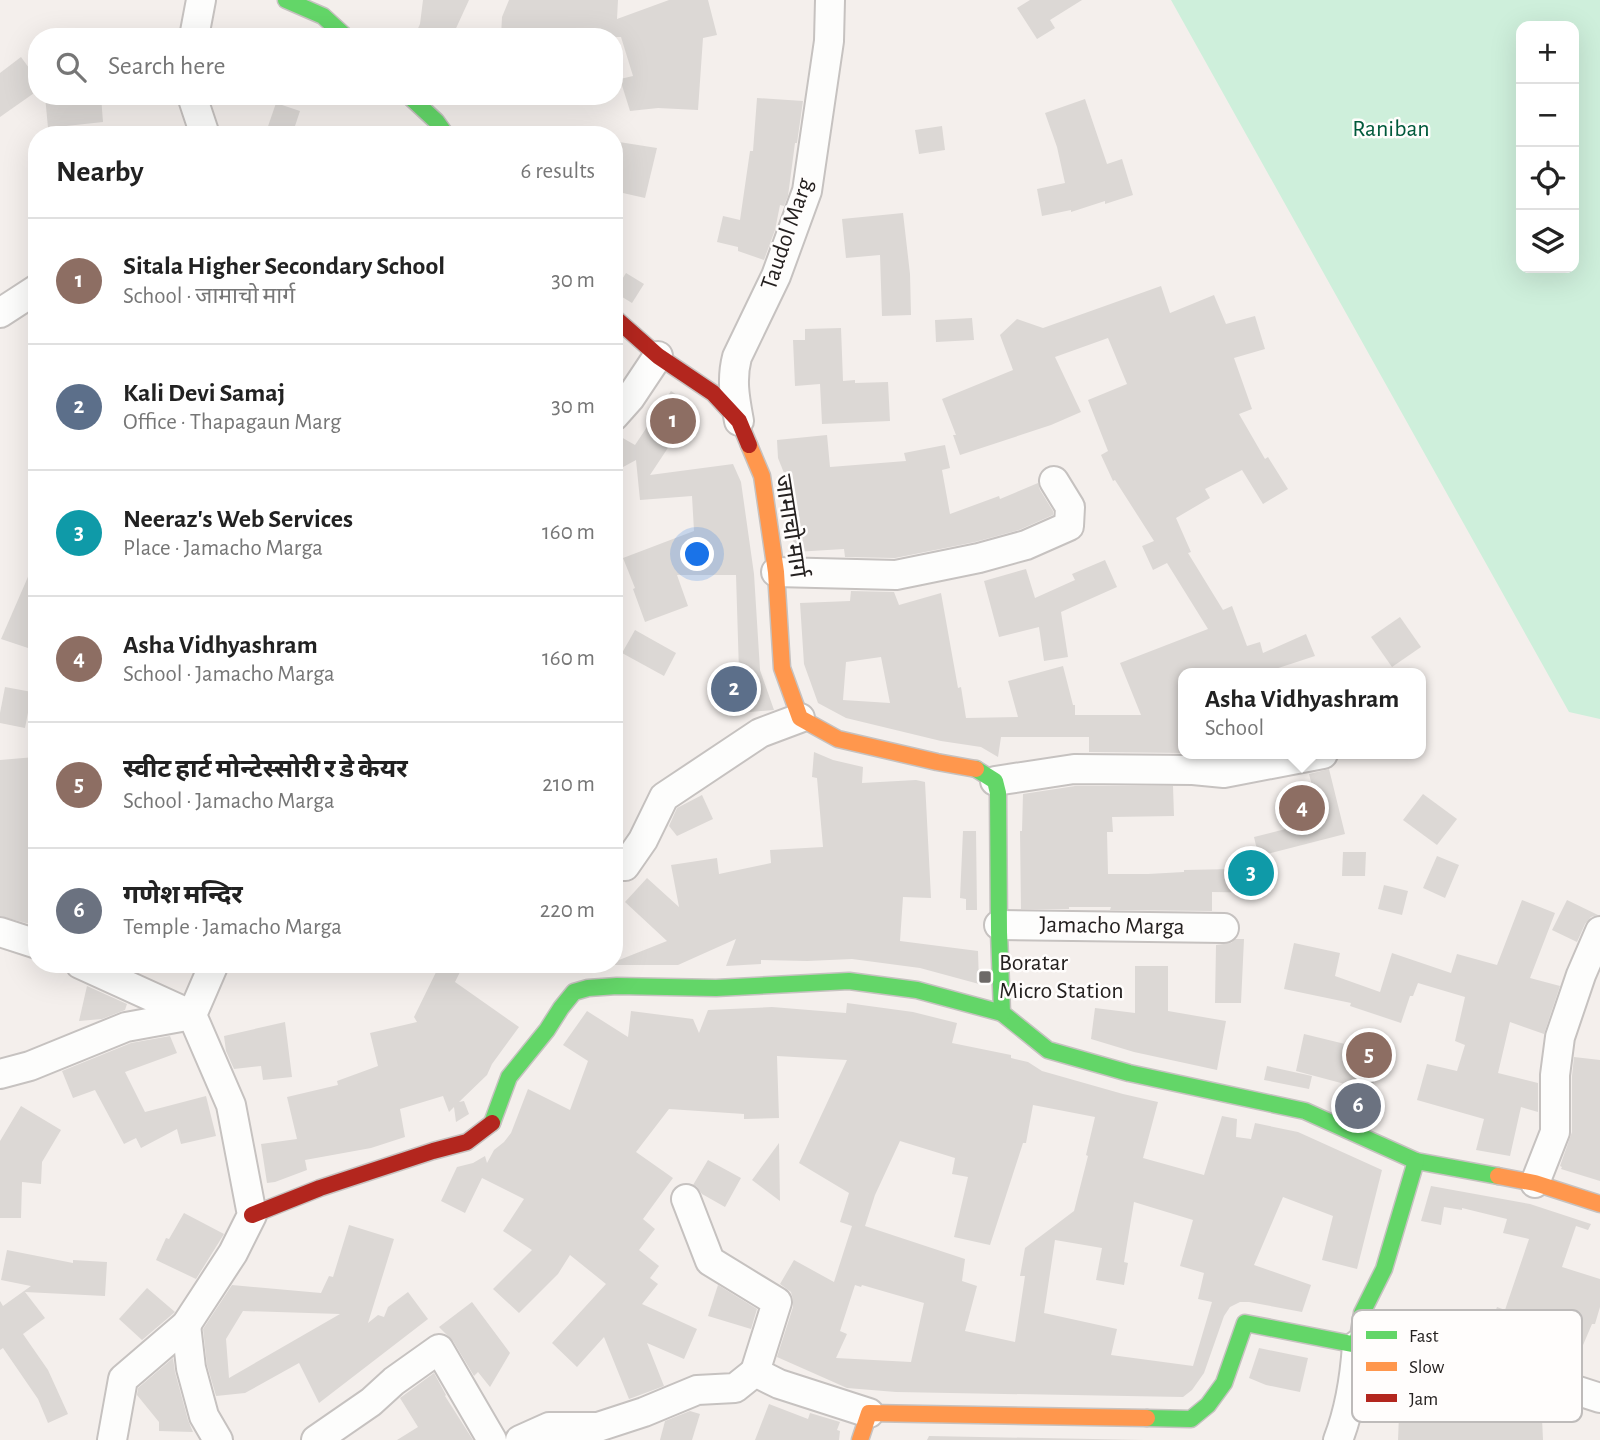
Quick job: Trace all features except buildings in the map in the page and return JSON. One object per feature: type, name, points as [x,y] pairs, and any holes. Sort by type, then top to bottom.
[{"type":"street","points":[[196,28],[201,0]]},
{"type":"street","points":[[286,0],[326,8],[339,28]]},
{"type":"street","name":"Taudol Marg","points":[[739,421],[733,382],[737,357],[776,276],[807,191],[829,41],[830,0]]},
{"type":"street","points":[[195,105],[202,126]]},
{"type":"street","points":[[419,105],[440,126]]},
{"type":"street","points":[[0,313],[28,295]]},
{"type":"street","points":[[0,332],[28,315]]},
{"type":"street","name":"जामाचो मार्ग","points":[[623,325],[658,356],[713,393],[739,421],[762,476],[776,572],[782,668],[800,718]]},
{"type":"street","points":[[623,405],[658,356]]},
{"type":"street","points":[[776,572],[896,575],[1026,545],[1069,526],[1070,507],[1054,481]]},
{"type":"street","points":[[623,866],[643,840],[664,797],[760,733],[800,718],[838,739],[977,769],[995,781],[998,793],[1002,1013]]},
{"type":"street","points":[[995,781],[1074,769],[1193,770],[1224,773],[1297,759]]},
{"type":"street","name":"Jamacho Marga","points":[[999,925],[1224,928]]},
{"type":"street","points":[[1535,1183],[1555,1132],[1555,1075],[1560,1037],[1581,975],[1600,931]]},
{"type":"street","points":[[0,932],[28,941]]},
{"type":"street","points":[[100,973],[192,1015],[231,1105],[252,1215],[233,1253],[186,1325],[123,1379],[112,1440]]},
{"type":"street","points":[[192,1015],[210,973]]},
{"type":"street","points":[[252,1215],[320,1188],[467,1142],[491,1125],[509,1077],[574,992],[617,986],[716,988],[849,981],[917,990],[1002,1013],[1048,1050],[1129,1073],[1305,1111],[1416,1161],[1535,1183],[1600,1204]]},
{"type":"street","points":[[0,1074],[30,1066],[126,1027],[192,1015]]},
{"type":"street","points":[[1364,1310],[1384,1269],[1416,1161]]},
{"type":"street","points":[[520,1440],[549,1427],[598,1427],[697,1391],[735,1388],[755,1372],[777,1302],[710,1262],[686,1199]]},
{"type":"street","points":[[755,1372],[779,1384],[869,1413],[1188,1429],[1224,1383],[1245,1323],[1352,1344]]},
{"type":"street","points":[[186,1325],[191,1367],[204,1416],[218,1440]]},
{"type":"street","points":[[316,1440],[372,1402],[394,1381],[439,1349],[492,1440]]},
{"type":"street","points":[[1338,1440],[1343,1429],[1352,1384]]},
{"type":"street","points":[[1582,1392],[1600,1398]]},
{"type":"street","points":[[860,1440],[869,1413]]},
{"type":"green space","name":"Raniban","points":[[1171,0],[1600,0],[1600,719],[1569,712]]},
{"type":"traffic: fast","points":[[286,0],[323,16],[336,28]]},
{"type":"traffic: fast","points":[[419,105],[440,126]]},
{"type":"traffic: fast","points":[[976,769],[995,781],[998,793],[1002,1013],[1048,1050],[1129,1073],[1305,1111],[1416,1161],[1498,1176]]},
{"type":"traffic: fast","points":[[492,1123],[509,1077],[574,992],[588,988],[716,988],[849,981],[917,990],[1002,1013]]},
{"type":"traffic: fast","points":[[1364,1310],[1384,1269],[1416,1161]]},
{"type":"traffic: fast","points":[[1147,1418],[1191,1419],[1208,1405],[1224,1383],[1245,1323],[1352,1344]]},
{"type":"traffic: slow","points":[[749,445],[762,476],[776,572],[782,668],[800,718],[838,739],[976,769]]},
{"type":"traffic: slow","points":[[1498,1176],[1535,1183],[1600,1204]]},
{"type":"traffic: slow","points":[[860,1440],[869,1413],[1147,1418]]},
{"type":"traffic: jam","points":[[623,325],[658,356],[713,393],[739,421],[749,445]]},
{"type":"traffic: jam","points":[[252,1215],[320,1188],[467,1142],[492,1123]]},
{"type":"place","name":"Sitala Higher Secondary School","points":[[673,421]]},
{"type":"place","name":"Kali Devi Samaj","points":[[734,689]]},
{"type":"place","name":"Asha Vidhyashram","points":[[1302,808]]},
{"type":"place","name":"Neeraz's Web Services","points":[[1251,873]]},
{"type":"place","name":"Boratar Micro Station","points":[[985,977]]},
{"type":"place","name":"स्वीट हार्ट मोन्टेस्सोरी र डे केयर","points":[[1369,1055]]},
{"type":"place","name":"गणेश मन्दिर","points":[[1358,1106]]}]
